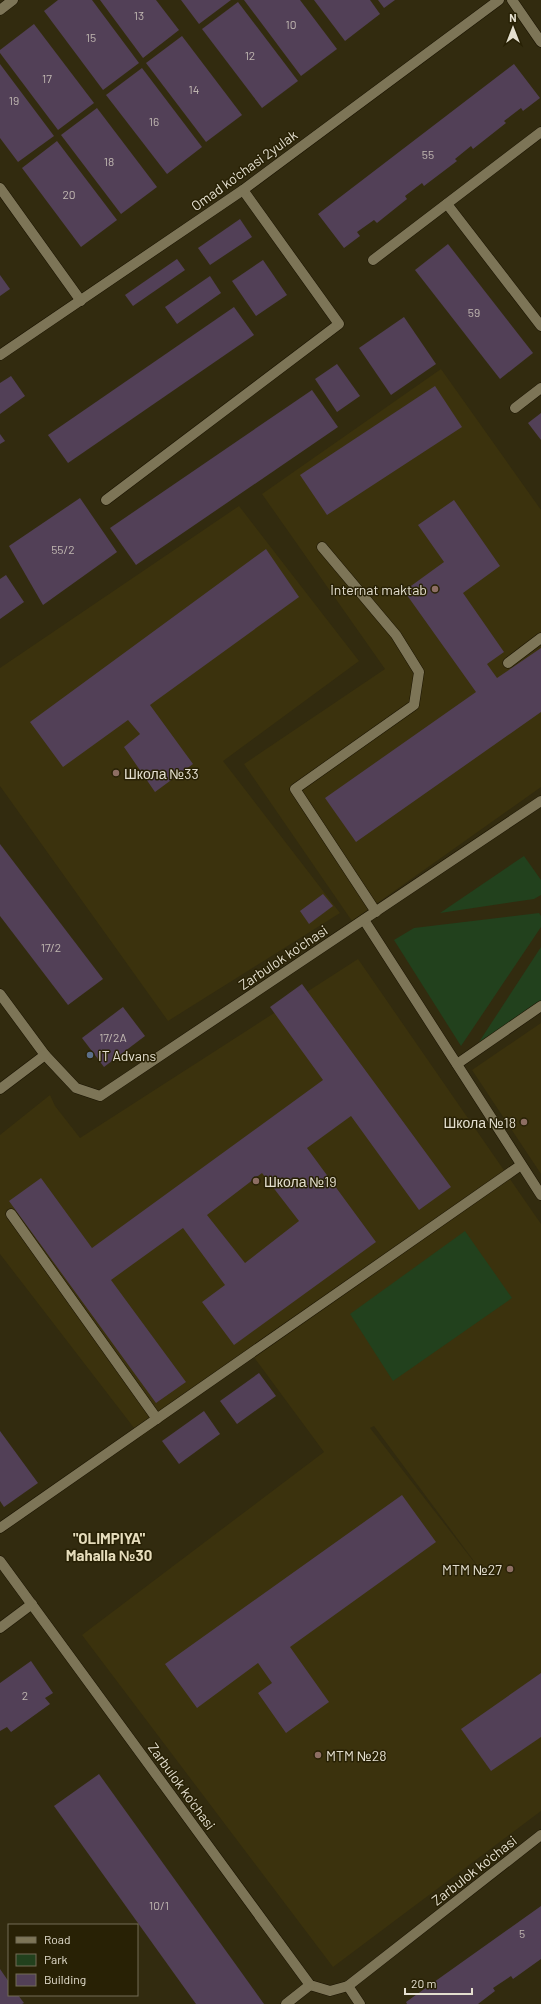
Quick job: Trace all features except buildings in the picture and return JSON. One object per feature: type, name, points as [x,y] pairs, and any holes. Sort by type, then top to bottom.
[{"type":"street","points":[[0,10],[14,0]]},
{"type":"street","name":"Omad ko'chasi 2yulak","points":[[0,354],[81,301],[243,190],[498,0]]},
{"type":"street","points":[[512,0],[541,42]]},
{"type":"street","points":[[373,260],[541,132]]},
{"type":"street","points":[[0,188],[81,301]]},
{"type":"street","points":[[106,500],[339,324],[243,190]]},
{"type":"street","points":[[447,204],[541,326]]},
{"type":"street","points":[[515,408],[541,388]]},
{"type":"street","points":[[322,547],[396,635],[419,672],[414,705],[295,789],[376,912]]},
{"type":"street","points":[[508,663],[541,638]]},
{"type":"street","name":"Zarbulok ko'chasi","points":[[0,994],[44,1055],[76,1088],[100,1096],[541,801]]},
{"type":"street","points":[[364,920],[541,1196]]},
{"type":"street","points":[[457,1064],[541,1006]]},
{"type":"street","points":[[0,1089],[44,1055]]},
{"type":"street","points":[[0,1528],[521,1165]]},
{"type":"street","points":[[11,1214],[157,1418]]},
{"type":"street","name":"Zarbulok ko'chasi","points":[[0,1561],[310,1985],[330,1991],[348,1986],[541,1835]]},
{"type":"street","points":[[0,1628],[32,1604]]},
{"type":"street","points":[[286,2004],[310,1985]]},
{"type":"street","points":[[348,1986],[360,2004]]},
{"type":"shaded area","name":"Internat maktab","points":[[441,369],[541,510],[541,787],[352,921],[244,764],[385,669],[262,494]]},
{"type":"shaded area","name":"Школа №33","points":[[239,506],[359,661],[223,761],[340,913],[168,1021],[0,786],[0,668]]},
{"type":"shaded area","points":[[358,959],[541,1224],[541,1811],[333,1967],[82,1635],[324,1452],[253,1356],[141,1437],[0,1254],[0,1135],[50,1095],[55,1106],[80,1138]],"holes":[[[374,1426],[488,1580],[370,1428]]]},
{"type":"shaded area","name":"Школа №18","points":[[541,1023],[541,1174],[472,1070]]},
{"type":"green space","points":[[524,856],[541,880],[541,895],[534,899],[440,913]]},
{"type":"green space","points":[[539,913],[541,916],[541,927],[461,1046],[394,940],[414,928]]},
{"type":"green space","points":[[541,947],[541,1002],[479,1042]]},
{"type":"green space","points":[[465,1231],[512,1298],[393,1381],[350,1314]]},
{"type":"place","name":"Internat maktab","points":[[435,589]]},
{"type":"place","name":"Школа №33","points":[[116,773]]},
{"type":"place","name":"IT Advans","points":[[90,1055]]},
{"type":"place","name":"Школа №18","points":[[524,1122]]},
{"type":"place","name":"Школа №19","points":[[256,1181]]},
{"type":"place","name":"MTM №27","points":[[510,1569]]},
{"type":"place","name":"MTM №28","points":[[318,1755]]},
{"type":"district","name":"\"OLIMPIYA\" Mahalla №30","points":[[109,1546]]}]
